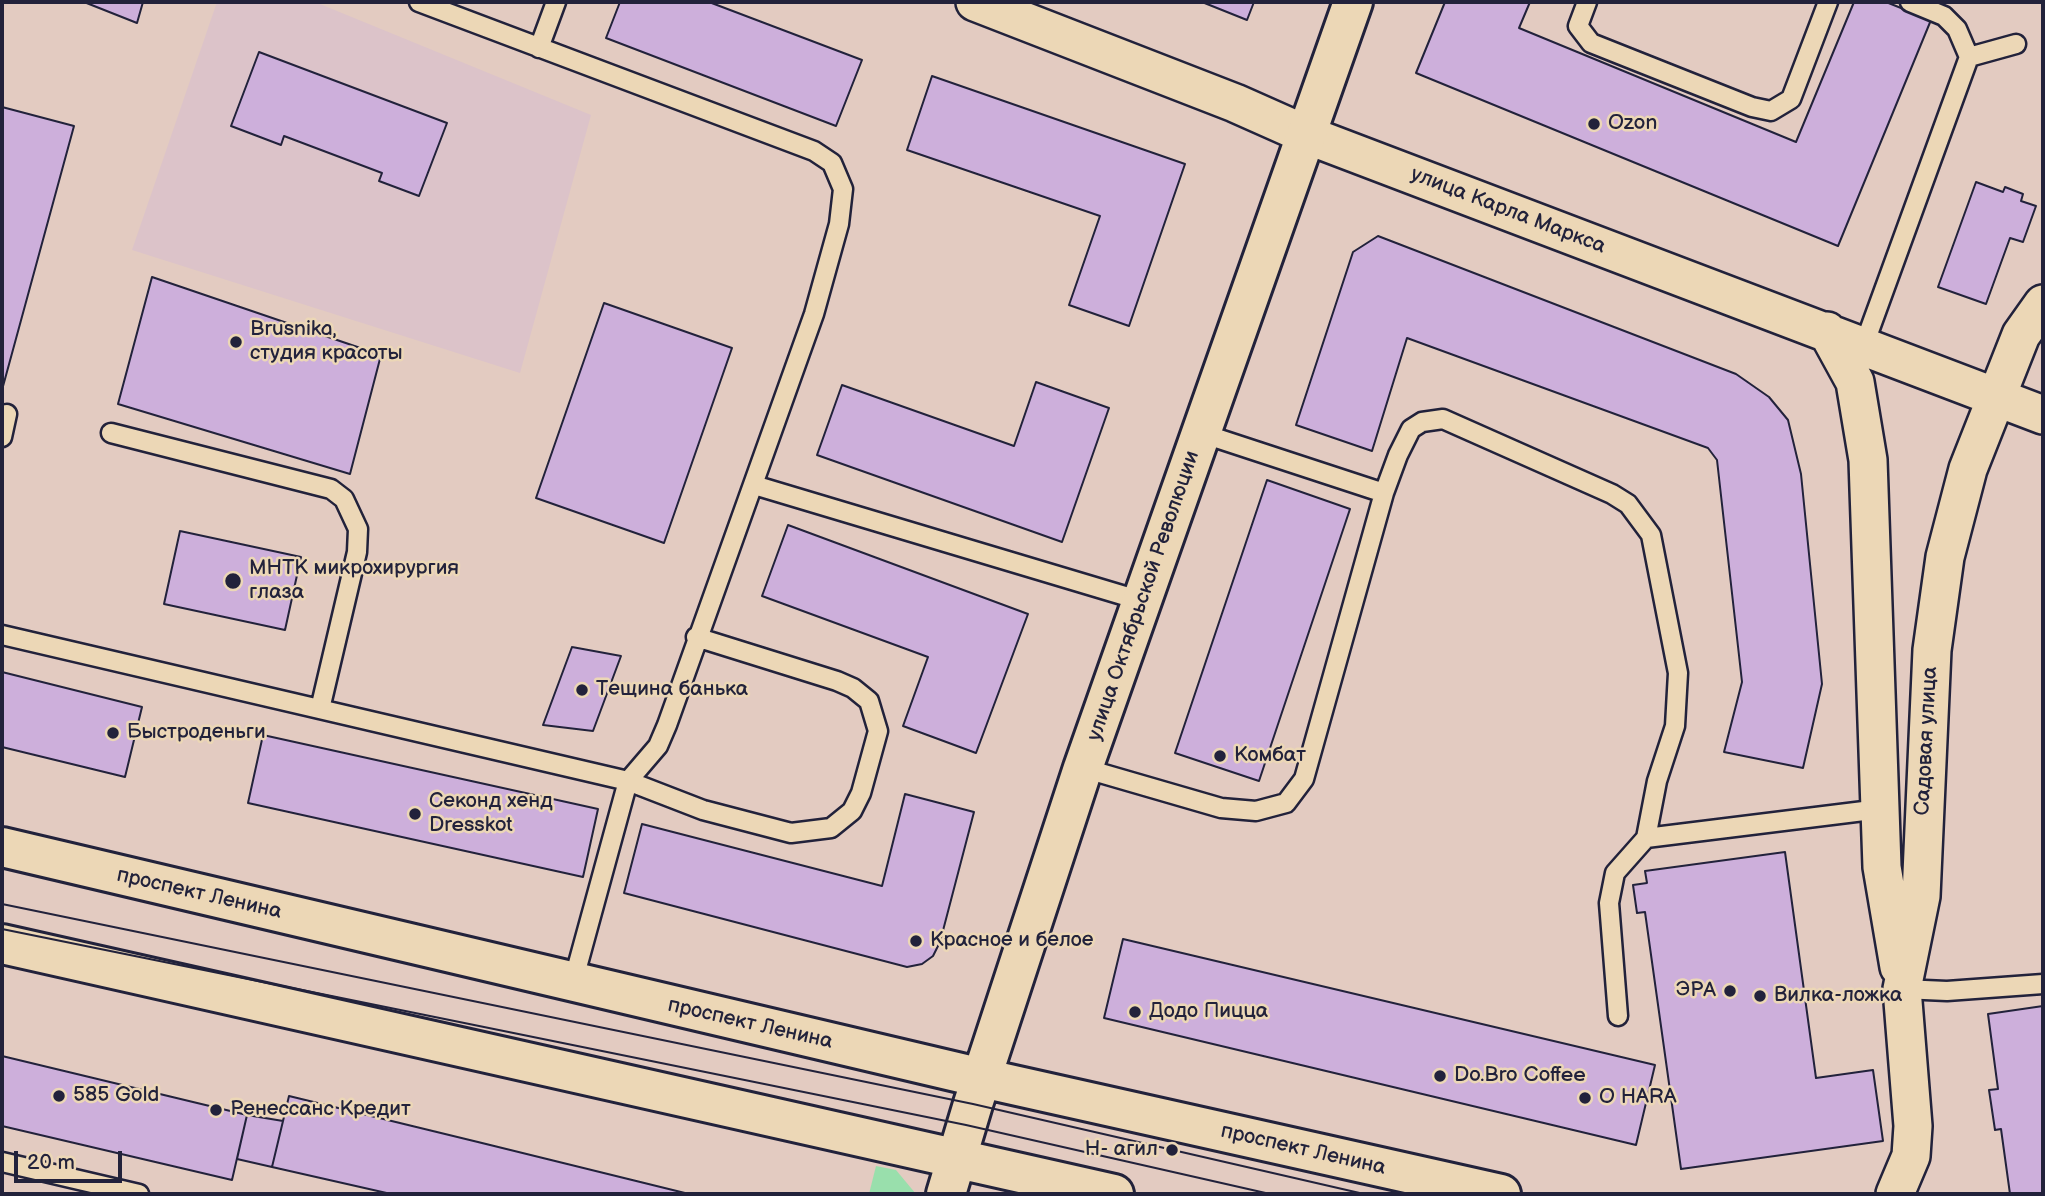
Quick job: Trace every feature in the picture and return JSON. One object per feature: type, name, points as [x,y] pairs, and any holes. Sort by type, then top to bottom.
[{"type":"main road","name":"улица Октябрьской Революции","points":[[952,1177],[1083,768],[1353,2]]},
{"type":"main road","name":"проспект Ленина","points":[[2,847],[982,1078],[1501,1194]]},
{"type":"main road","points":[[2,944],[952,1177],[1114,1194]]},
{"type":"street","name":"улица Карла Маркса","points":[[975,2],[1235,103],[1307,135],[2043,415]]},
{"type":"street","name":"Садовая улица","points":[[1895,1194],[1910,1156],[1913,1126],[1902,989],[1921,896],[1932,650],[1945,557],[1968,469],[1996,395],[2021,335],[2043,304]]},
{"type":"street","points":[[1827,331],[1855,382],[1868,460],[1882,867],[1902,989]]},
{"type":"lane","points":[[419,2],[814,152],[832,163],[843,190],[831,258],[754,485],[658,746],[628,781],[573,982]]},
{"type":"lane","points":[[539,48],[556,2]]},
{"type":"lane","points":[[1587,2],[1578,26],[1591,43],[1752,107],[1771,111],[1791,99],[1828,2]]},
{"type":"lane","points":[[1864,345],[1969,57],[1957,29],[1944,16],[1910,2]]},
{"type":"lane","points":[[1969,57],[2016,44]]},
{"type":"lane","points":[[2,437],[7,414]]},
{"type":"lane","points":[[1083,768],[1222,808],[1256,811],[1286,803],[1304,779],[1384,494],[1411,429],[1422,422],[1443,419],[1612,494],[1628,504],[1651,535],[1678,673],[1675,726],[1657,781],[1646,838],[1615,873],[1609,903],[1618,1016]]},
{"type":"lane","points":[[111,433],[331,489],[344,499],[358,528],[357,552],[320,709]]},
{"type":"lane","points":[[1201,433],[1384,494]]},
{"type":"lane","points":[[754,485],[1142,601]]},
{"type":"lane","points":[[2,635],[628,781],[703,810],[791,833],[831,828],[852,811],[861,793],[878,731],[869,701],[853,688],[837,681],[696,637]]},
{"type":"lane","points":[[1646,838],[1880,809]]},
{"type":"lane","points":[[1902,989],[1947,991],[2043,984]]},
{"type":"lane","points":[[2,1162],[139,1194]]},
{"type":"shaded area","points":[[217,2],[315,2],[591,115],[520,373],[132,250]]},
{"type":"green space","points":[[876,1166],[896,1170],[916,1194],[869,1194]]},
{"type":"building","points":[[84,2],[143,2],[137,23]]},
{"type":"building","points":[[620,2],[709,2],[862,60],[836,126],[606,38]]},
{"type":"building","points":[[1202,2],[1254,2],[1247,20]]},
{"type":"building","points":[[1445,2],[1530,2],[1519,28],[1796,142],[1854,2],[1886,2],[1931,20],[1838,246],[1416,73]]},
{"type":"building","points":[[259,52],[447,123],[419,196],[379,181],[382,173],[284,136],[281,145],[231,126]]},
{"type":"building","points":[[932,76],[1185,164],[1129,326],[1069,305],[1100,216],[907,150]]},
{"type":"building","points":[[2,107],[74,126],[2,390]]},
{"type":"building","points":[[1976,182],[2003,192],[2005,187],[2023,194],[2021,201],[2036,206],[2023,242],[2010,238],[1986,304],[1938,287]]},
{"type":"building","points":[[1378,236],[1736,374],[1769,397],[1788,420],[1801,474],[1822,684],[1803,768],[1724,752],[1742,682],[1717,460],[1708,448],[1407,338],[1372,451],[1296,425],[1353,252]]},
{"type":"building","points":[[152,277],[381,355],[350,474],[118,404]]},
{"type":"building","points":[[604,303],[732,348],[664,543],[536,498]]},
{"type":"building","points":[[1036,382],[1109,408],[1062,542],[817,455],[842,385],[1014,446]]},
{"type":"building","points":[[1267,480],[1350,509],[1259,781],[1175,753]]},
{"type":"building","points":[[788,525],[1028,614],[976,753],[903,726],[928,657],[762,596]]},
{"type":"building","name":"МНТК микрохирургия глаза","points":[[180,531],[301,557],[285,630],[164,604]]},
{"type":"building","name":"Тещина банька","points":[[572,647],[621,656],[593,731],[543,725]]},
{"type":"building","points":[[2,672],[142,707],[125,777],[2,747]]},
{"type":"building","points":[[263,735],[598,809],[583,877],[248,803]]},
{"type":"building","points":[[905,794],[974,812],[940,942],[933,956],[922,964],[907,967],[624,893],[642,824],[882,886]]},
{"type":"building","name":"ЭРА","points":[[1785,852],[1816,1078],[1873,1070],[1883,1141],[1681,1169],[1645,912],[1637,913],[1633,885],[1647,883],[1645,871]]},
{"type":"building","points":[[1123,939],[1655,1065],[1636,1145],[1104,1018]]},
{"type":"building","points":[[2043,1006],[2043,1194],[2010,1194],[2001,1129],[1995,1130],[1989,1090],[1998,1089],[1988,1014]]},
{"type":"building","points":[[2,1056],[247,1115],[232,1180],[2,1126]]},
{"type":"building","points":[[289,1096],[689,1194],[391,1194],[272,1167]]},
{"type":"building","points":[[247,1115],[283,1121],[272,1167],[237,1159]]},
{"type":"tram line","points":[[2,904],[973,1104],[1364,1194]]},
{"type":"tram line","points":[[2,929],[966,1125],[1270,1194]]},
{"type":"place","name":"Ozon","points":[[1594,124]]},
{"type":"place","name":"Brusnika, студия красоты","points":[[236,342]]},
{"type":"place","name":"МНТК микрохирургия глаза","points":[[233,581]]},
{"type":"place","name":"Тещина банька","points":[[582,690]]},
{"type":"place","name":"Быстроденьги","points":[[113,733]]},
{"type":"place","name":"Комбат","points":[[1220,756]]},
{"type":"place","name":"Секонд хенд Dresskot","points":[[415,814]]},
{"type":"place","name":"Красное и белое","points":[[916,941]]},
{"type":"place","name":"ЭРА","points":[[1730,991]]},
{"type":"place","name":"Вилка-ложка","points":[[1760,996]]},
{"type":"place","name":"Додо Пицца","points":[[1135,1012]]},
{"type":"place","name":"Do.Bro Coffee","points":[[1440,1076]]},
{"type":"place","name":"585 Gold","points":[[59,1096]]},
{"type":"place","name":"O HARA","points":[[1585,1098]]},
{"type":"place","name":"Ренессанс Кредит","points":[[216,1110]]},
{"type":"place","name":"Н- агил","points":[[1172,1150]]}]
